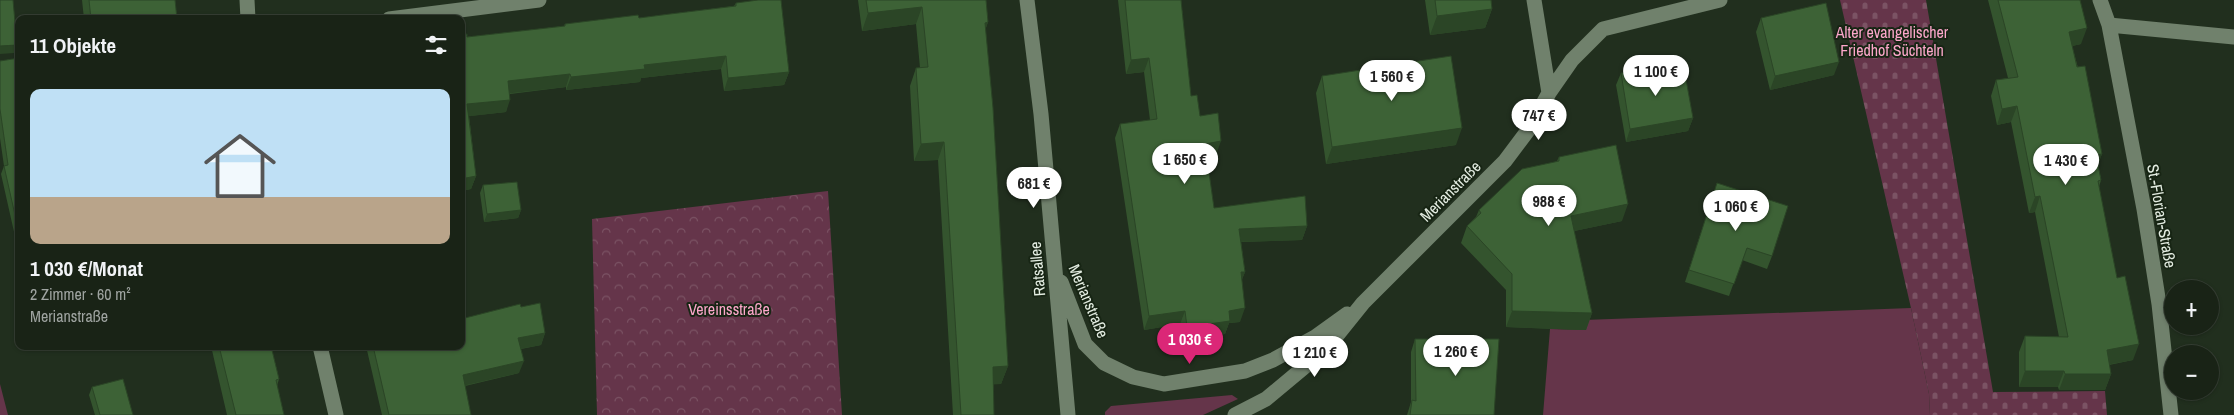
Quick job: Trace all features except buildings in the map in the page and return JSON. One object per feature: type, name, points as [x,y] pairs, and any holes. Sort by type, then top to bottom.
[{"type":"street","points":[[246,0],[248,15]]},
{"type":"street","points":[[421,15],[539,0]]},
{"type":"street","name":"Ratsallee","points":[[1027,0],[1041,114],[1068,415]]},
{"type":"street","points":[[1534,0],[1549,93]]},
{"type":"street","name":"Merianstraße","points":[[1235,415],[1266,399],[1326,349],[1363,303],[1505,161],[1529,129],[1549,93],[1572,60],[1603,29],[1720,0]]},
{"type":"street","name":"St.-Florian-Straße","points":[[2100,0],[2109,25],[2144,209],[2159,304],[2171,415]]},
{"type":"street","points":[[2109,25],[2234,37]]},
{"type":"street","name":"Merianstraße","points":[[1054,265],[1084,344],[1104,364],[1133,377],[1164,384],[1245,371],[1272,360],[1315,338],[1363,303]]},
{"type":"street","points":[[321,350],[336,415]]},
{"type":"green space","name":"Alter evangelischer Friedhof Süchteln","points":[[1840,0],[1926,0],[1993,392],[2105,391],[2107,415],[1930,415],[1929,394],[1911,308]]},
{"type":"green space","name":"Vereinsstraße","points":[[828,191],[842,415],[597,415],[592,219]]},
{"type":"green space","points":[[1911,308],[1929,394],[1930,415],[1543,415],[1550,329],[1585,330],[1584,320]]},
{"type":"green space","points":[[0,384],[8,415],[0,415]]},
{"type":"green space","points":[[1232,395],[1238,399],[1203,415],[1105,415],[1105,412],[1111,406]]}]
